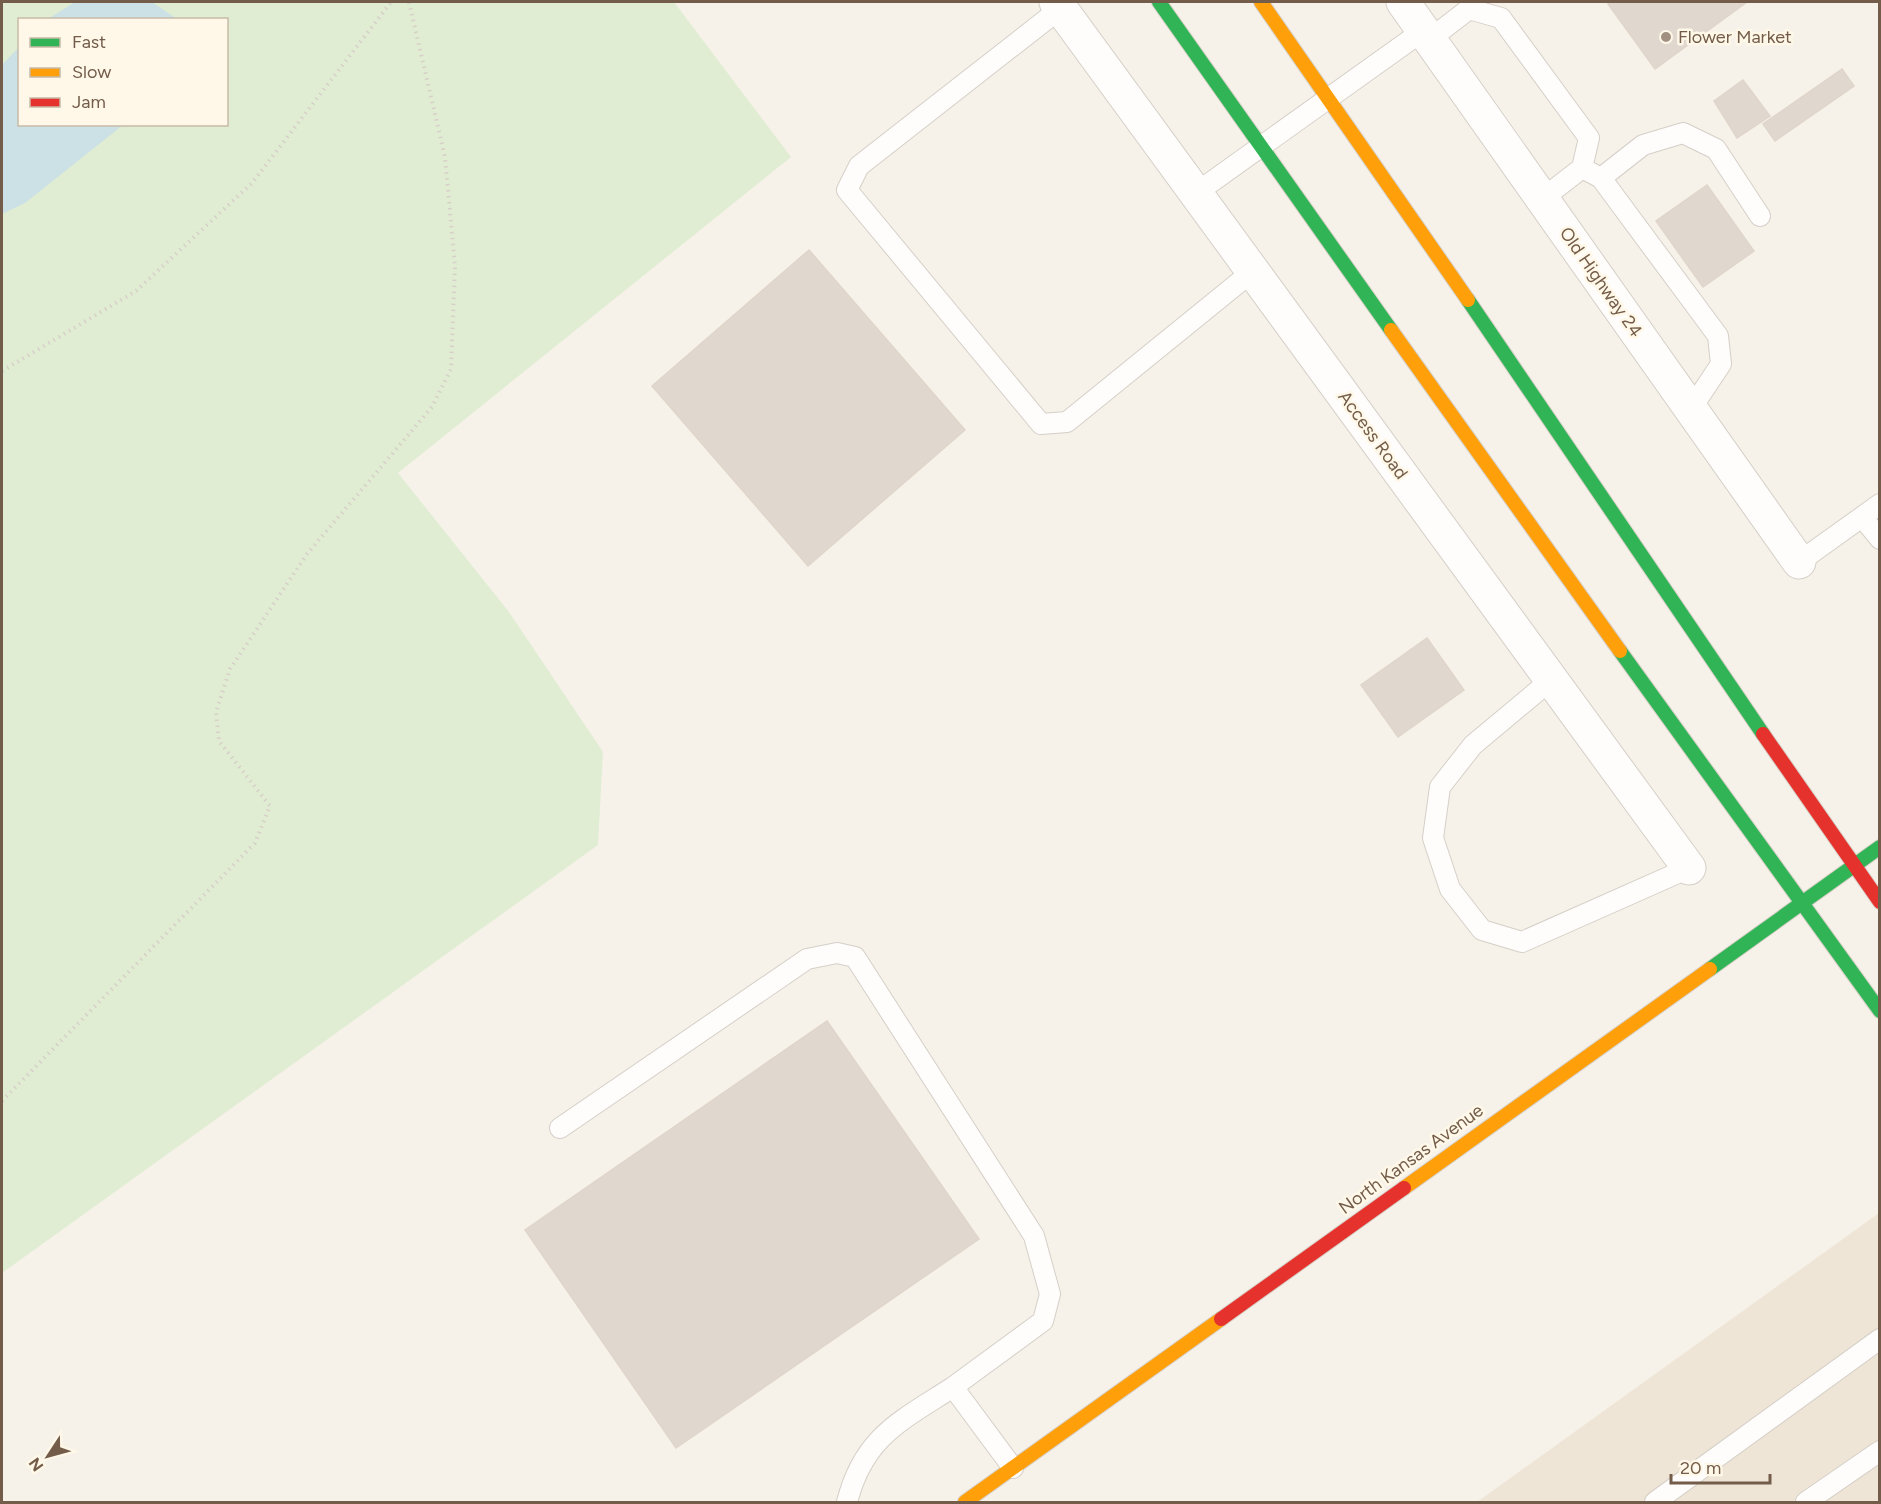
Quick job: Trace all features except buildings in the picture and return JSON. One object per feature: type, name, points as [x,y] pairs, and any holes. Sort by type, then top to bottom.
[{"type":"main road","points":[[1159,2],[1263,145],[1519,510],[1880,1011]]},
{"type":"main road","points":[[1262,2],[1416,220],[1880,902]]},
{"type":"main road","name":"North Kansas Avenue","points":[[965,1503],[1744,942],[1803,904],[1880,847]]},
{"type":"street","name":"Old Highway 24","points":[[1403,2],[1799,562]]},
{"type":"street","name":"Access Road","points":[[1059,5],[1689,868]]},
{"type":"lane","points":[[1059,5],[859,166],[847,190],[1041,424],[1067,422],[1253,271]]},
{"type":"lane","points":[[1196,193],[1329,96],[1427,35],[1466,5],[1501,18],[1589,138],[1582,168],[1542,199]]},
{"type":"lane","points":[[1601,178],[1643,145],[1683,133],[1716,149],[1760,216]]},
{"type":"lane","points":[[1582,168],[1601,178],[1718,336],[1721,364],[1691,409]]},
{"type":"lane","points":[[1799,562],[1880,504]]},
{"type":"lane","points":[[1862,517],[1880,539]]},
{"type":"lane","points":[[1552,679],[1473,745],[1440,787],[1433,838],[1450,889],[1482,930],[1522,942],[1689,868]]},
{"type":"lane","points":[[560,1128],[807,959],[837,953],[855,957],[1034,1236],[1050,1294],[1043,1321],[953,1387],[884,1432],[858,1468],[847,1503]]},
{"type":"lane","points":[[1655,1503],[1880,1339]]},
{"type":"lane","points":[[953,1387],[1013,1468]]},
{"type":"lane","points":[[1806,1503],[1880,1450]]},
{"type":"path","points":[[2,371],[136,291],[252,183],[391,2]]},
{"type":"path","points":[[2,1101],[255,843],[270,806],[219,741],[216,712],[230,669],[307,554],[432,407],[450,369],[455,266],[445,157],[409,2]]},
{"type":"shaded area","points":[[75,2],[152,2],[176,18],[50,18]]},
{"type":"shaded area","points":[[18,48],[18,126],[122,126],[25,203],[2,214],[2,65]]},
{"type":"shaded area","points":[[1879,1213],[1879,1502],[1477,1502]]},
{"type":"green space","points":[[2,2],[674,2],[791,157],[398,473],[509,612],[603,752],[598,845],[2,1273]]},
{"type":"traffic: fast","points":[[1159,2],[1391,330]]},
{"type":"traffic: fast","points":[[1468,300],[1763,734]]},
{"type":"traffic: fast","points":[[1620,651],[1880,1011]]},
{"type":"traffic: fast","points":[[1710,969],[1880,847]]},
{"type":"traffic: slow","points":[[1261,2],[1468,300]]},
{"type":"traffic: slow","points":[[1391,330],[1620,651]]},
{"type":"traffic: slow","points":[[1404,1188],[1710,969]]},
{"type":"traffic: slow","points":[[965,1502],[1221,1319]]},
{"type":"traffic: jam","points":[[1763,734],[1880,902]]},
{"type":"traffic: jam","points":[[1221,1319],[1404,1188]]},
{"type":"place","name":"Flower Market","points":[[1666,37]]}]
